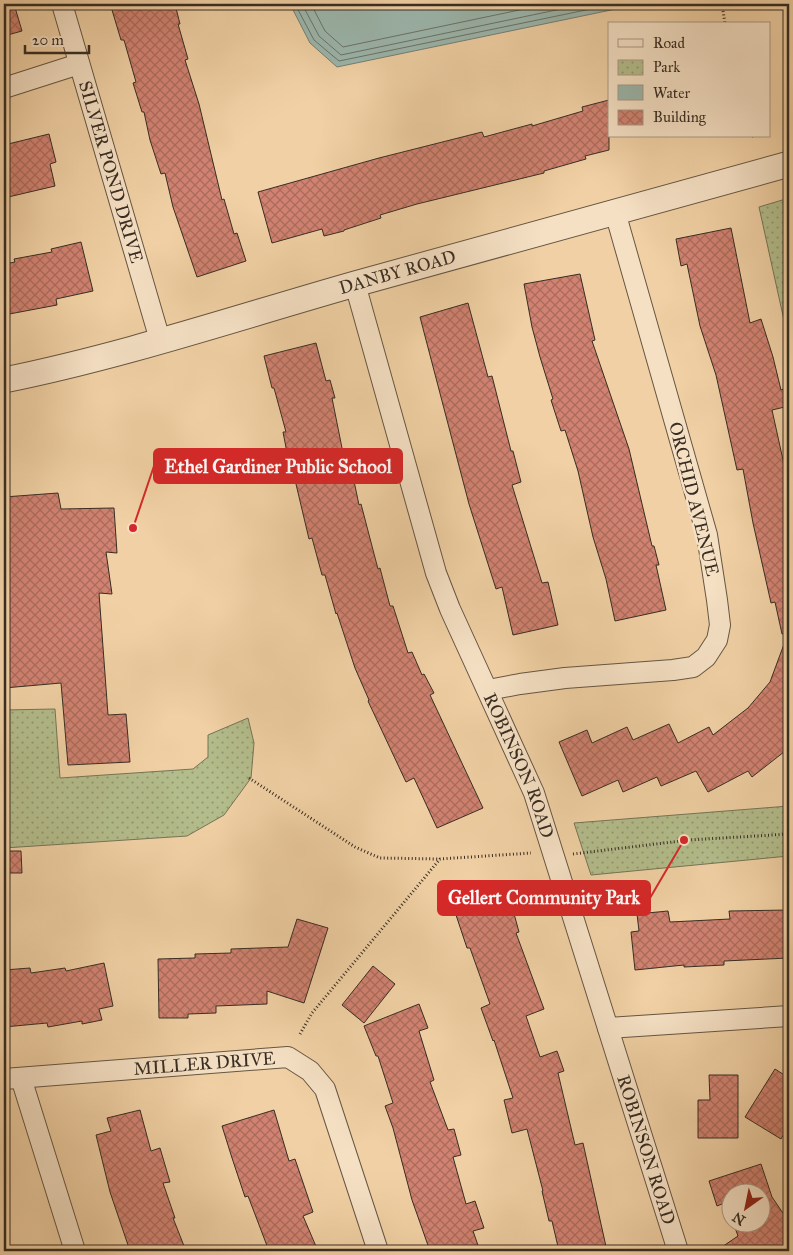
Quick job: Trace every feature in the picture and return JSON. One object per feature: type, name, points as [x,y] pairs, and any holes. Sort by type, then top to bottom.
[{"type":"street","name":"SILVER POND DRIVE","points":[[62,4],[160,340]]},
{"type":"street","points":[[4,88],[79,64]]},
{"type":"street","name":"DANBY ROAD","points":[[4,380],[40,373],[160,340],[789,164]]},
{"type":"street","name":"ORCHID AVENUE","points":[[488,690],[565,678],[692,667],[706,657],[717,640],[720,625],[718,600],[707,535],[615,212]]},
{"type":"street","name":"ROBINSON ROAD","points":[[355,284],[436,573],[450,609],[534,792],[678,1251]]},
{"type":"street","points":[[608,1028],[789,1016]]},
{"type":"street","name":"MILLER DRIVE","points":[[12,1078],[288,1058],[310,1071],[325,1089],[378,1251]]},
{"type":"street","points":[[12,1078],[75,1251]]},
{"type":"path","points":[[722,4],[725,22]]},
{"type":"path","points":[[249,778],[355,847],[380,858],[440,859],[534,852]]},
{"type":"path","points":[[572,854],[689,840],[789,834]]},
{"type":"path","points":[[300,1034],[312,1013],[440,859]]},
{"type":"green space","points":[[789,198],[789,343],[759,207]]},
{"type":"green space","points":[[55,709],[60,778],[193,769],[208,757],[208,735],[248,718],[254,743],[251,778],[224,815],[187,836],[4,848],[4,710]]},
{"type":"green space","points":[[789,806],[789,856],[591,875],[574,823]]},
{"type":"water","points":[[290,4],[640,4],[337,67],[310,43]]},
{"type":"building","points":[[4,4],[14,4],[22,31],[4,36]]},
{"type":"building","points":[[113,4],[175,4],[180,24],[178,24],[188,59],[185,60],[199,104],[222,200],[224,199],[234,234],[237,233],[246,261],[197,277],[173,207],[165,173],[161,174],[150,140],[144,112],[142,112],[133,83],[136,82],[124,40],[121,40],[112,10],[115,9]]},
{"type":"building","points":[[608,100],[609,150],[585,156],[586,159],[544,171],[544,173],[380,215],[381,218],[344,231],[324,236],[322,229],[272,243],[258,192],[379,158],[482,132],[484,137],[532,124],[532,126],[583,111],[582,107]]},
{"type":"building","points":[[49,134],[56,162],[50,164],[55,186],[4,198],[4,145]]},
{"type":"building","points":[[731,228],[750,323],[761,319],[781,390],[786,388],[789,400],[789,406],[772,410],[789,480],[789,633],[782,634],[775,602],[771,603],[743,469],[737,470],[716,375],[700,326],[687,264],[681,266],[676,239]]},
{"type":"building","points":[[81,242],[93,291],[56,299],[57,305],[4,315],[4,264],[15,262],[14,259],[52,252],[51,249]]},
{"type":"building","points":[[580,274],[595,340],[592,341],[629,449],[652,546],[654,546],[659,565],[656,565],[666,610],[615,621],[578,471],[565,430],[561,431],[551,400],[553,399],[532,327],[524,284]]},
{"type":"building","points":[[468,303],[488,377],[492,376],[521,482],[512,485],[542,583],[548,582],[558,625],[513,635],[502,587],[496,589],[469,504],[420,317]]},
{"type":"building","points":[[316,343],[326,381],[330,380],[335,398],[332,398],[344,458],[349,457],[359,505],[361,504],[390,606],[393,606],[408,653],[412,652],[422,675],[424,674],[434,693],[430,695],[483,808],[437,828],[414,778],[406,782],[368,701],[336,614],[325,575],[322,575],[312,538],[309,539],[291,463],[289,463],[283,432],[286,432],[264,356]]},
{"type":"building","points":[[58,493],[61,509],[114,508],[117,553],[106,552],[112,594],[99,593],[108,715],[126,714],[130,762],[68,765],[61,683],[4,688],[4,497]]},
{"type":"building","points":[[787,636],[789,636],[789,748],[752,777],[748,771],[708,792],[696,771],[661,786],[657,777],[623,792],[618,780],[582,796],[559,742],[587,730],[592,743],[627,727],[633,740],[669,724],[678,743],[709,727],[713,735],[748,708],[770,682]]},
{"type":"building","points":[[4,851],[21,851],[22,873],[4,873]]},
{"type":"building","points":[[502,893],[508,912],[513,910],[519,932],[516,933],[544,1009],[526,1016],[540,1057],[557,1051],[564,1071],[558,1073],[575,1145],[583,1143],[607,1251],[559,1251],[552,1221],[549,1221],[527,1129],[512,1133],[504,1100],[513,1098],[494,1040],[481,1008],[490,1004],[470,948],[467,948],[454,909]]},
{"type":"building","points":[[789,910],[789,958],[724,961],[724,965],[684,967],[684,965],[635,970],[631,932],[639,931],[637,914],[668,911],[670,922],[730,919],[729,911]]},
{"type":"building","points":[[297,919],[328,928],[304,1003],[267,991],[267,1004],[216,1006],[216,1013],[188,1014],[188,1018],[159,1018],[158,959],[195,958],[195,954],[231,953],[231,949],[288,947]]},
{"type":"building","points":[[104,963],[113,1006],[99,1009],[102,1020],[82,1024],[82,1021],[48,1027],[47,1023],[4,1027],[4,970],[30,968],[31,973],[65,968],[66,971]]},
{"type":"building","points":[[373,966],[395,984],[364,1023],[342,1005]]},
{"type":"building","points":[[419,1004],[428,1028],[419,1031],[434,1080],[430,1082],[448,1130],[454,1129],[461,1155],[453,1157],[466,1204],[475,1201],[484,1228],[473,1231],[480,1251],[430,1251],[412,1200],[393,1128],[385,1106],[393,1103],[378,1056],[376,1056],[364,1026]]},
{"type":"building","points":[[775,1069],[789,1078],[789,1125],[781,1139],[745,1117]]},
{"type":"building","points":[[709,1075],[738,1075],[738,1138],[698,1138],[698,1100],[710,1100]]},
{"type":"building","points":[[140,1110],[151,1151],[160,1148],[170,1182],[163,1183],[175,1218],[173,1218],[186,1251],[130,1251],[110,1192],[96,1135],[111,1131],[107,1118]]},
{"type":"building","points":[[274,1110],[289,1161],[295,1159],[313,1212],[303,1216],[318,1251],[269,1251],[248,1196],[245,1197],[222,1126]]},
{"type":"building","points":[[761,1164],[767,1182],[720,1182],[720,1205],[717,1206],[709,1181]]},
{"type":"building","points":[[770,1191],[789,1222],[789,1251],[716,1251],[738,1236],[737,1232],[770,1232]]},
{"type":"place","name":"Ethel Gardiner Public School","points":[[133,528]]},
{"type":"place","name":"Gellert Community Park","points":[[684,840]]}]
